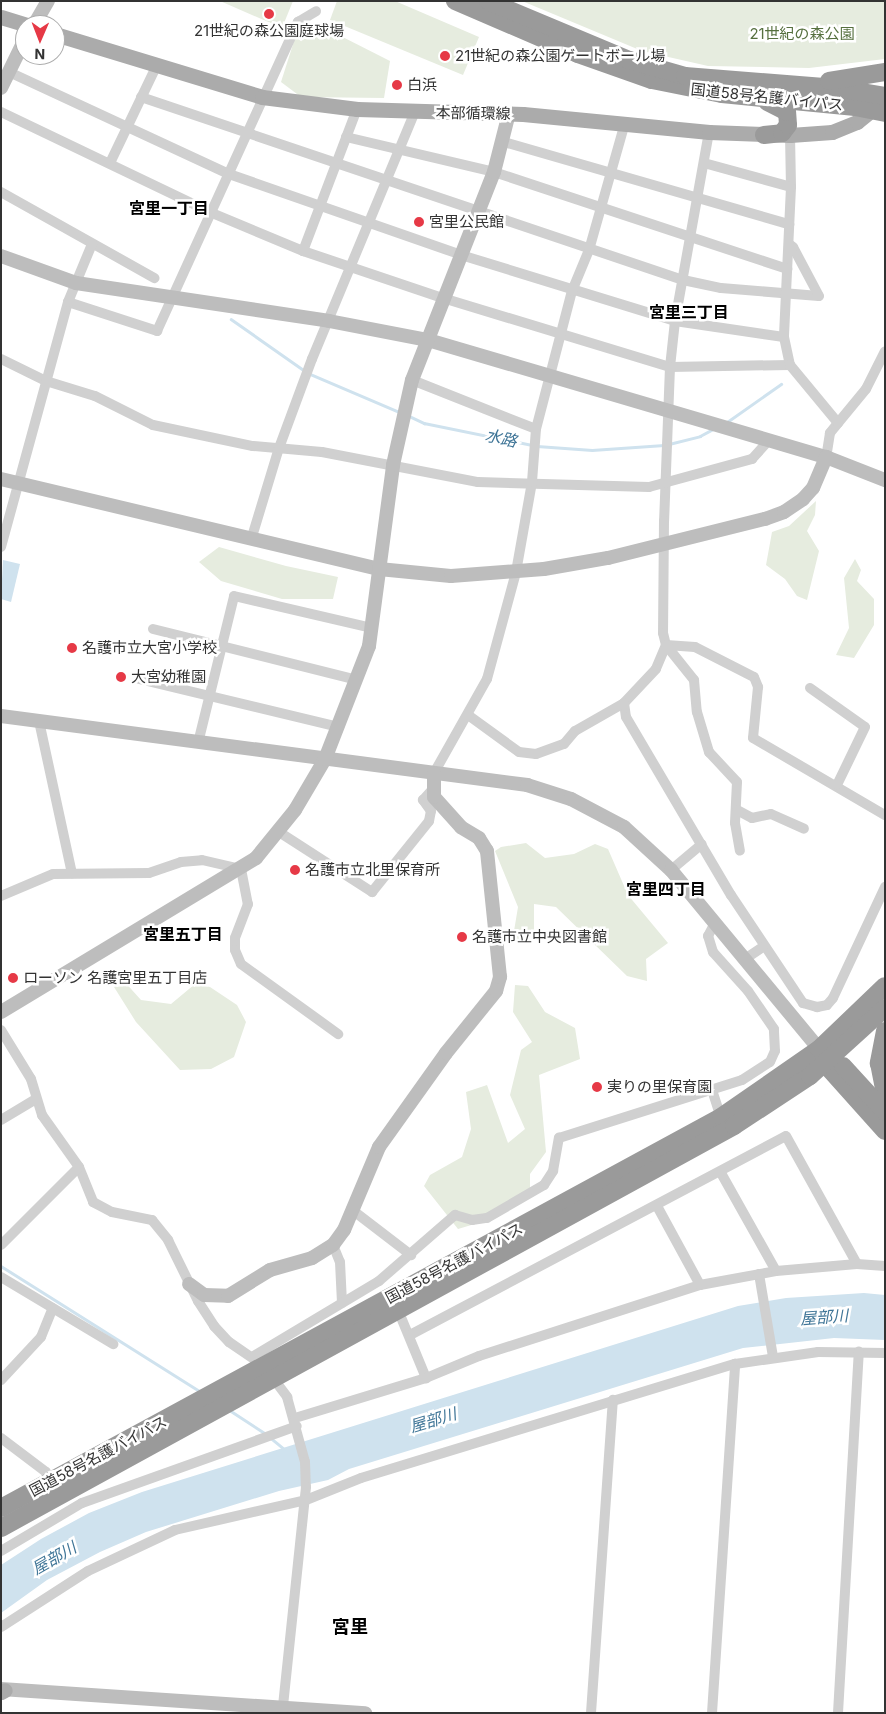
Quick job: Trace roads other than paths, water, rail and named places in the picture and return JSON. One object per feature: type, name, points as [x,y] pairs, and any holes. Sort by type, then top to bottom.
[{"type":"highway","name":"国道58号名護バイパス","points":[[455,1],[578,54],[652,80],[756,98],[878,112]]},
{"type":"highway","name":"国道58号名護バイパス","points":[[488,1],[658,69],[714,80],[804,86],[884,95]]},
{"type":"highway","points":[[804,86],[885,72]]},
{"type":"highway","name":"本部循環線","points":[[878,112],[884,95]]},
{"type":"highway","points":[[756,98],[783,108],[788,116],[785,130],[764,135]]},
{"type":"highway","name":"国道58号名護バイパス","points":[[1,1508],[264,1367],[721,1117],[826,1056],[885,986]]},
{"type":"highway","name":"国道58号名護バイパス","points":[[1,1528],[77,1496],[264,1367],[398,1310],[734,1126],[885,1008]]},
{"type":"highway","points":[[885,1031],[879,1062],[885,1095]]},
{"type":"highway","points":[[826,1056],[885,1112]]},
{"type":"highway","points":[[826,1056],[885,1131]]},
{"type":"main road","points":[[1,18],[15,22]]},
{"type":"main road","name":"本部循環線","points":[[65,37],[262,97],[357,109],[509,113],[709,132],[790,136],[832,132],[878,112]]},
{"type":"street","points":[[40,15],[48,1]]},
{"type":"street","points":[[68,302],[157,331],[174,299],[262,97],[298,22],[316,11]]},
{"type":"street","points":[[1,88],[15,60]]},
{"type":"street","points":[[110,163],[157,65]]},
{"type":"street","points":[[9,72],[228,174],[461,255],[572,291],[675,321],[784,337]]},
{"type":"street","points":[[142,98],[478,213],[683,280],[721,288],[819,296],[793,247],[788,244]]},
{"type":"street","points":[[303,251],[322,207],[336,163],[357,109]]},
{"type":"street","points":[[251,540],[279,448],[350,265],[415,111]]},
{"type":"street","points":[[1,112],[212,213],[303,251],[350,265],[446,299],[670,366],[790,365]]},
{"type":"street","points":[[1,1012],[241,870],[279,832],[325,759],[339,728],[369,646],[393,465],[412,380],[446,299],[461,255],[494,172],[504,142],[509,113]]},
{"type":"street","points":[[189,1284],[204,1295],[228,1296],[270,1270],[312,1258],[333,1245],[344,1230],[351,1209],[379,1148],[446,1053],[492,998],[499,983],[494,897],[487,851],[479,838],[461,826],[441,808],[432,790],[434,773],[487,679],[516,572],[532,482],[536,429],[572,291],[589,250],[625,123]]},
{"type":"street","points":[[709,132],[675,321],[670,366],[666,410],[663,633],[666,645],[694,680],[703,738],[709,752],[733,774],[737,782],[735,823],[740,851]]},
{"type":"street","points":[[790,136],[791,187],[784,337],[790,365],[838,423]]},
{"type":"street","points":[[346,137],[494,172],[691,239],[787,269]]},
{"type":"street","points":[[504,142],[789,224]]},
{"type":"street","points":[[704,163],[791,187]]},
{"type":"street","points":[[1,192],[154,278]]},
{"type":"street","points":[[1,547],[17,482],[68,302],[92,244]]},
{"type":"street","points":[[1,256],[76,283],[174,299],[329,320],[428,340],[826,457],[885,480]]},
{"type":"street","points":[[1,479],[379,569],[451,576],[516,572],[592,561],[765,519],[794,507],[813,488],[826,457],[830,433],[866,389],[885,351]]},
{"type":"street","points":[[1,359],[46,381],[94,396],[153,425],[253,446],[322,452],[478,482],[532,482],[649,487],[752,459],[768,441]]},
{"type":"street","points":[[412,380],[536,429]]},
{"type":"street","points":[[198,743],[234,596],[371,628]]},
{"type":"street","points":[[153,629],[357,680]]},
{"type":"street","points":[[468,715],[519,752],[536,754],[564,744],[576,731],[624,703],[656,670],[666,645]]},
{"type":"street","points":[[666,645],[695,647],[754,677],[758,687],[753,738],[837,785],[885,815]]},
{"type":"street","points":[[139,679],[339,728]]},
{"type":"street","points":[[810,688],[865,728],[837,785]]},
{"type":"street","points":[[624,703],[630,724],[763,947],[803,1003],[817,1007],[827,1005],[833,998],[885,887]]},
{"type":"street","points":[[1,716],[527,785],[571,799],[624,827],[671,870],[826,1056]]},
{"type":"street","points":[[39,721],[72,873]]},
{"type":"street","points":[[279,832],[372,892],[429,821],[431,811],[423,800],[432,790]]},
{"type":"street","points":[[737,810],[752,818],[771,814],[804,829]]},
{"type":"street","points":[[671,870],[702,844]]},
{"type":"street","points":[[1,896],[53,874],[72,873],[115,876],[149,873],[181,862],[202,860],[241,870]]},
{"type":"street","points":[[241,870],[248,904],[235,938],[235,950],[241,964],[338,1034]]},
{"type":"street","points":[[264,1367],[342,1303],[379,1281],[455,1215],[472,1220],[486,1218],[544,1185],[553,1172],[559,1138],[712,1090],[760,1070],[770,1062],[776,1040],[774,1029],[748,991],[713,952],[708,936],[715,924]]},
{"type":"street","points":[[745,959],[763,947]]},
{"type":"street","points":[[1,1030],[31,1078],[42,1115],[79,1167],[93,1202],[100,1207],[152,1220],[158,1226],[214,1326],[264,1367],[296,1422],[300,1437],[306,1500],[299,1537],[283,1707]]},
{"type":"street","points":[[712,1090],[721,1117]]},
{"type":"street","points":[[1,1120],[36,1099]]},
{"type":"street","points":[[410,1335],[721,1173],[786,1136],[856,1264]]},
{"type":"street","points":[[1,1245],[79,1167]]},
{"type":"street","points":[[721,1173],[776,1271]]},
{"type":"street","points":[[657,1206],[700,1285]]},
{"type":"street","points":[[351,1209],[411,1255]]},
{"type":"street","points":[[333,1245],[340,1262],[342,1303]]},
{"type":"street","points":[[1,1551],[77,1496],[426,1378],[479,1356],[700,1285],[776,1271],[856,1264],[885,1266]]},
{"type":"street","points":[[760,1274],[772,1354]]},
{"type":"street","points":[[1,1277],[114,1344]]},
{"type":"street","points":[[1,1380],[41,1337],[53,1308]]},
{"type":"street","points":[[398,1310],[410,1335],[426,1378]]},
{"type":"street","points":[[838,1713],[859,1352]]},
{"type":"street","points":[[1,1627],[88,1571],[175,1530],[306,1500],[361,1478],[613,1400],[772,1354],[885,1353]]},
{"type":"street","points":[[712,1713],[735,1364]]},
{"type":"street","points":[[591,1713],[613,1400]]},
{"type":"street","points":[[1,1438],[46,1472],[50,1481]]},
{"type":"street","points":[[2,1690],[365,1713]]},
{"type":"water","points":[[3,560],[20,564],[11,602],[1,599]]},
{"type":"water","name":"屋部川","points":[[864,1293],[885,1295],[885,1340],[834,1338],[743,1348],[349,1469],[328,1480],[279,1491],[146,1532],[100,1552],[47,1580],[1,1613],[1,1565],[41,1539],[89,1513],[142,1492],[738,1306],[786,1298]]},
{"type":"waterway","name":"水路","points":[[231,319],[305,371]]},
{"type":"waterway","name":"水路","points":[[310,374],[399,412]]},
{"type":"waterway","name":"水路","points":[[727,422],[781,384]]},
{"type":"waterway","name":"水路","points":[[409,416],[424,423],[532,445]]},
{"type":"waterway","name":"水路","points":[[669,444],[700,436],[713,429]]},
{"type":"waterway","name":"水路","points":[[537,446],[592,450],[664,445]]},
{"type":"waterway","points":[[1,1266],[201,1392]]},
{"type":"waterway","points":[[231,1411],[266,1434]]},
{"type":"waterway","points":[[272,1439],[283,1448]]},
{"type":"place","name":"21世紀の森公園庭球場","points":[[269,14]]},
{"type":"place","name":"21世紀の森公園ゲートボール場","points":[[445,56]]},
{"type":"place","name":"白浜","points":[[397,85]]},
{"type":"place","name":"宮里公民館","points":[[419,222]]},
{"type":"place","name":"名護市立大宮小学校","points":[[72,648]]},
{"type":"place","name":"大宮幼稚園","points":[[121,677]]},
{"type":"place","name":"名護市立北里保育所","points":[[295,870]]},
{"type":"place","name":"名護市立中央図書館","points":[[462,937]]},
{"type":"place","name":"ローソン 名護宮里五丁目店","points":[[13,978]]},
{"type":"place","name":"実りの里保育園","points":[[597,1087]]},
{"type":"district","name":"宮里一丁目","points":[[169,208]]},
{"type":"district","name":"宮里三丁目","points":[[689,312]]},
{"type":"district","name":"宮里四丁目","points":[[666,889]]},
{"type":"district","name":"宮里五丁目","points":[[183,934]]},
{"type":"district","name":"宮里","points":[[350,1627]]},
{"type":"park label","name":"21世紀の森公園","points":[[802,34]]}]
